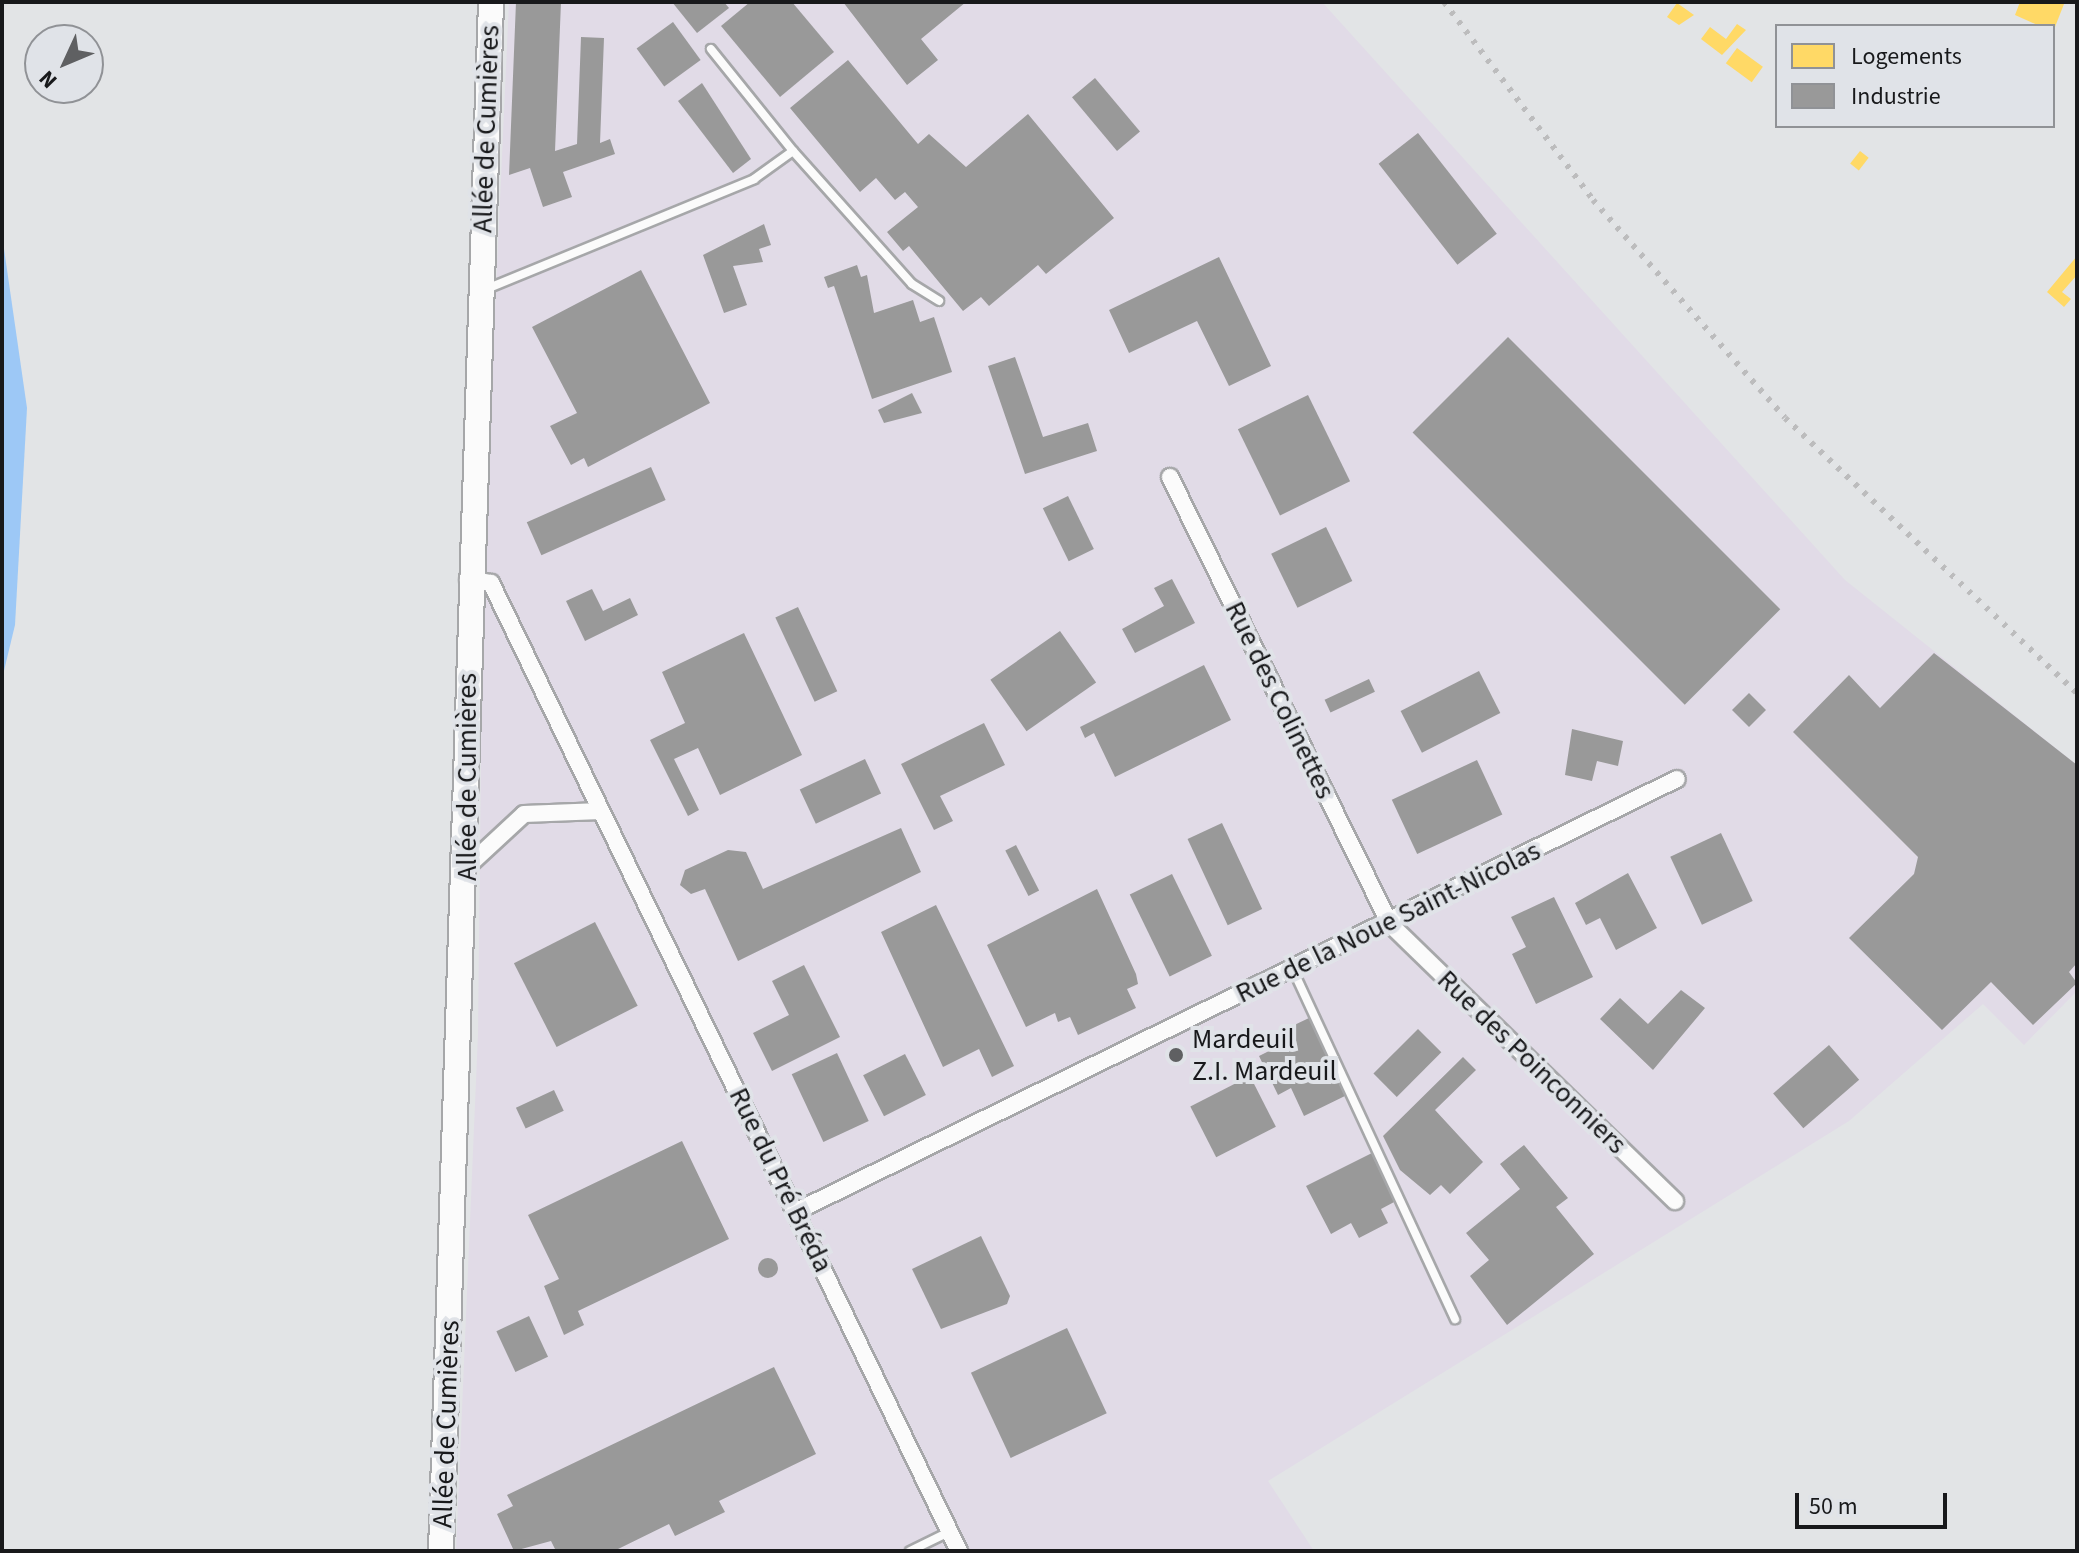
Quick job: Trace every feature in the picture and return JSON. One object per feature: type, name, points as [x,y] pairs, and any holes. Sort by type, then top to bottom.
[{"type":"main road","name":"Allée de Cumières","points":[[441,1551],[468,866],[468,579],[491,2]]},
{"type":"street","name":"Rue des Colinettes","points":[[1170,477],[1389,923]]},
{"type":"street","name":"Rue du Pré Bréda","points":[[468,579],[491,583],[959,1551]]},
{"type":"street","name":"Rue de la Noue Saint-Nicolas","points":[[797,1211],[1677,779]]},
{"type":"street","points":[[468,866],[524,814],[601,811]]},
{"type":"street","name":"Rue des Poinconniers","points":[[1389,923],[1675,1201]]},
{"type":"lane","points":[[711,49],[793,151],[912,284],[939,301]]},
{"type":"lane","points":[[479,291],[754,179],[793,151]]},
{"type":"lane","points":[[1293,970],[1455,1319]]},
{"type":"lane","points":[[910,1551],[950,1531]]},
{"type":"shaded area","points":[[509,2],[1322,2],[1845,580],[2077,765],[2077,991],[2024,1045],[1983,1004],[1849,1121],[1268,1481],[1314,1551],[456,1551],[478,1034],[483,577]]},
{"type":"water","points":[[2,235],[27,408],[15,625],[2,679]]},
{"type":"building: Logements","points":[[2020,2],[2064,4],[2055,27],[2055,24],[2035,24],[2015,15]]},
{"type":"building: Logements","points":[[1677,3],[1694,15],[1679,25],[1667,17]]},
{"type":"building: Logements","points":[[1737,24],[1746,30],[1722,55],[1701,39],[1710,27],[1726,39]]},
{"type":"building: Logements","points":[[1737,48],[1763,67],[1752,82],[1726,63]]},
{"type":"building: Logements","points":[[1860,151],[1869,158],[1859,170],[1850,164]]},
{"type":"building: Logements","points":[[2077,256],[2077,275],[2062,292],[2071,299],[2064,307],[2047,292]]},
{"type":"building: Industrie","points":[[516,2],[561,2],[555,151],[577,144],[581,37],[604,38],[600,143],[610,139],[615,154],[563,172],[572,197],[543,207],[530,168],[509,175]]},
{"type":"building: Industrie","points":[[672,2],[724,2],[729,8],[697,33]]},
{"type":"building: Industrie","points":[[750,2],[792,2],[834,52],[780,97],[721,26]]},
{"type":"building: Industrie","points":[[843,2],[966,2],[921,39],[938,60],[907,85]]},
{"type":"building: Industrie","points":[[673,22],[701,60],[664,86],[637,48]]},
{"type":"building: Industrie","points":[[848,60],[918,144],[929,134],[966,167],[1028,114],[1114,218],[1046,274],[1038,265],[989,306],[981,297],[963,311],[909,246],[903,251],[887,232],[918,207],[905,192],[895,200],[876,178],[860,192],[790,108]]},
{"type":"building: Industrie","points":[[1095,78],[1140,132],[1117,151],[1072,97]]},
{"type":"building: Industrie","points":[[702,83],[751,159],[733,173],[678,101]]},
{"type":"building: Industrie","points":[[1418,133],[1497,234],[1457,265],[1379,164]]},
{"type":"building: Industrie","points":[[764,224],[771,245],[759,249],[763,262],[733,266],[747,305],[724,313],[703,255]]},
{"type":"building: Industrie","points":[[1219,257],[1271,366],[1229,386],[1197,321],[1129,353],[1109,310]]},
{"type":"building: Industrie","points":[[857,265],[861,277],[867,275],[874,313],[913,300],[920,322],[934,317],[952,372],[872,399],[834,286],[828,288],[824,277]]},
{"type":"building: Industrie","points":[[641,270],[710,403],[588,467],[584,458],[571,465],[550,426],[577,413],[532,327]]},
{"type":"building: Industrie","points":[[1508,337],[1780,609],[1685,705],[1413,432]]},
{"type":"building: Industrie","points":[[1015,357],[1043,437],[1088,423],[1097,451],[1025,474],[988,366]]},
{"type":"building: Industrie","points":[[912,393],[922,413],[884,423],[878,410]]},
{"type":"building: Industrie","points":[[1308,395],[1350,481],[1280,515],[1238,429]]},
{"type":"building: Industrie","points":[[651,467],[666,500],[541,555],[527,522]]},
{"type":"building: Industrie","points":[[1068,496],[1094,549],[1069,561],[1043,508]]},
{"type":"building: Industrie","points":[[1326,527],[1352,581],[1297,608],[1271,554]]},
{"type":"building: Industrie","points":[[1172,579],[1195,623],[1135,653],[1122,629],[1164,606],[1154,588]]},
{"type":"building: Industrie","points":[[592,589],[603,611],[630,598],[638,615],[585,641],[566,601]]},
{"type":"building: Industrie","points":[[798,607],[837,691],[815,702],[775,618]]},
{"type":"building: Industrie","points":[[1060,631],[1096,683],[1027,731],[990,680]]},
{"type":"building: Industrie","points":[[744,633],[802,755],[720,795],[698,748],[674,759],[699,810],[688,816],[650,740],[685,723],[662,672]]},
{"type":"building: Industrie","points":[[1934,653],[2077,765],[2077,963],[2069,972],[2077,983],[2033,1025],[1991,982],[1942,1030],[1849,938],[1914,874],[1918,857],[1793,732],[1849,675],[1880,708]]},
{"type":"building: Industrie","points":[[1204,665],[1231,720],[1115,777],[1094,733],[1085,738],[1080,727]]},
{"type":"building: Industrie","points":[[1479,671],[1500,713],[1422,753],[1401,711]]},
{"type":"building: Industrie","points":[[1369,679],[1375,692],[1331,712],[1325,700]]},
{"type":"building: Industrie","points":[[1749,693],[1766,710],[1749,727],[1732,710]]},
{"type":"building: Industrie","points":[[984,723],[1005,765],[940,796],[953,821],[934,830],[901,764]]},
{"type":"building: Industrie","points":[[1572,729],[1623,741],[1618,766],[1597,761],[1592,781],[1565,775]]},
{"type":"building: Industrie","points":[[865,759],[881,793],[816,824],[800,789]]},
{"type":"building: Industrie","points":[[1477,760],[1502,814],[1417,854],[1392,800]]},
{"type":"building: Industrie","points":[[1222,823],[1262,909],[1228,925],[1188,839]]},
{"type":"building: Industrie","points":[[901,828],[921,872],[738,961],[705,889],[691,894],[680,885],[685,870],[728,850],[746,852],[763,889]]},
{"type":"building: Industrie","points":[[1721,833],[1753,901],[1702,925],[1670,857]]},
{"type":"building: Industrie","points":[[1016,845],[1039,890],[1028,896],[1005,850]]},
{"type":"building: Industrie","points":[[1628,873],[1657,928],[1616,950],[1600,918],[1586,925],[1575,903]]},
{"type":"building: Industrie","points":[[1172,874],[1212,956],[1170,976],[1130,895]]},
{"type":"building: Industrie","points":[[1097,889],[1136,974],[1138,984],[1127,989],[1136,1008],[1078,1035],[1070,1017],[1058,1022],[1055,1013],[1026,1027],[987,945]]},
{"type":"building: Industrie","points":[[1554,897],[1593,977],[1536,1004],[1512,954],[1526,947],[1511,917]]},
{"type":"building: Industrie","points":[[936,905],[1014,1066],[992,1077],[979,1049],[943,1067],[881,932]]},
{"type":"building: Industrie","points":[[595,922],[638,1006],[557,1047],[514,963]]},
{"type":"building: Industrie","points":[[804,965],[840,1037],[772,1071],[753,1033],[789,1015],[772,981]]},
{"type":"building: Industrie","points":[[1681,990],[1705,1008],[1653,1070],[1600,1019],[1620,998],[1648,1024]]},
{"type":"building: Industrie","points":[[1309,1018],[1347,1095],[1304,1116],[1291,1088],[1278,1095],[1259,1056],[1293,1039],[1288,1028]]},
{"type":"building: Industrie","points":[[1418,1029],[1441,1052],[1397,1097],[1373,1074]]},
{"type":"building: Industrie","points":[[1829,1045],[1859,1080],[1803,1128],[1773,1094]]},
{"type":"building: Industrie","points":[[837,1053],[869,1121],[823,1142],[792,1074]]},
{"type":"building: Industrie","points":[[905,1054],[926,1095],[884,1116],[863,1075]]},
{"type":"building: Industrie","points":[[1463,1057],[1476,1070],[1435,1110],[1483,1162],[1450,1194],[1441,1185],[1430,1195],[1400,1170],[1383,1136]]},
{"type":"building: Industrie","points":[[1250,1076],[1276,1127],[1216,1157],[1190,1106]]},
{"type":"building: Industrie","points":[[554,1090],[564,1111],[526,1129],[516,1108]]},
{"type":"building: Industrie","points":[[682,1141],[729,1239],[578,1311],[584,1325],[564,1335],[544,1286],[559,1279],[528,1215]]},
{"type":"building: Industrie","points":[[1524,1145],[1568,1198],[1556,1207],[1594,1254],[1507,1325],[1470,1276],[1489,1260],[1466,1233],[1520,1189],[1500,1164]]},
{"type":"building: Industrie","points":[[1372,1153],[1396,1201],[1381,1209],[1388,1223],[1359,1238],[1351,1223],[1331,1234],[1306,1186]]},
{"type":"building: Industrie","points":[[981,1236],[1010,1296],[1007,1304],[941,1329],[912,1269]]},
{"type":"building: Industrie","points":[[764,1258],[772,1258],[778,1268],[772,1278],[764,1278],[758,1272],[758,1264]]},
{"type":"building: Industrie","points":[[529,1316],[548,1357],[515,1372],[496,1331]]},
{"type":"building: Industrie","points":[[1067,1328],[1107,1413],[1011,1458],[971,1373]]},
{"type":"building: Industrie","points":[[774,1367],[816,1454],[719,1501],[725,1512],[675,1536],[669,1524],[614,1551],[556,1551],[551,1541],[514,1551],[497,1514],[513,1506],[507,1495]]},
{"type":"railway","points":[[1444,2],[1593,200],[1785,418],[2077,693]]},
{"type":"place","name":"Mardeuil Z.I. Mardeuil","points":[[1176,1055]]}]
